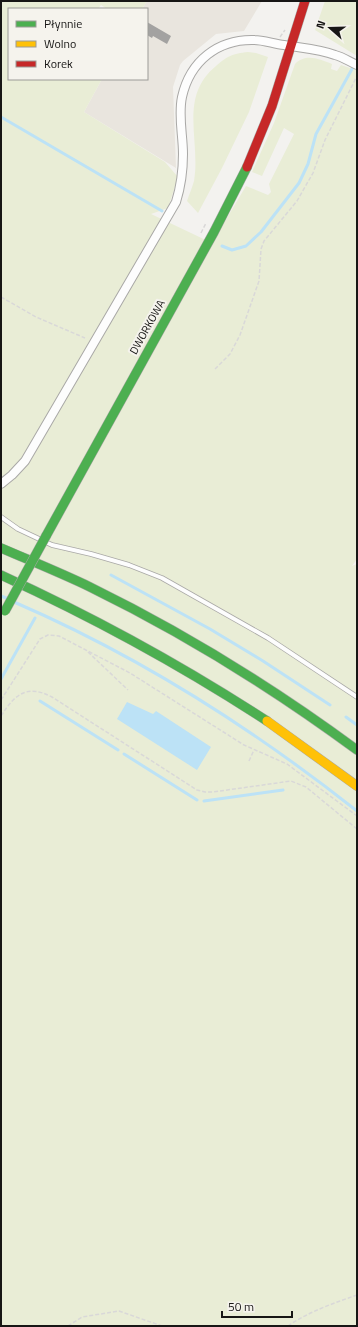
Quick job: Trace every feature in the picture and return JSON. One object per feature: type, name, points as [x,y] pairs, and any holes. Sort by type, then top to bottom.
[{"type":"main road","name":"DWORKOWA","points":[[3,614],[214,232],[242,178],[255,150],[272,106],[305,1]]},
{"type":"main road","points":[[1,548],[69,577],[124,604],[204,649],[301,710],[357,750]]},
{"type":"main road","points":[[1,575],[57,601],[190,672],[283,732],[357,786]]},
{"type":"street","points":[[1,484],[25,462],[176,202],[182,184],[182,97],[187,81],[200,60],[213,51],[233,42],[256,40],[336,55],[357,65]]},
{"type":"lane","points":[[1,517],[18,529],[52,545],[129,565],[162,578],[268,638],[357,697]]},
{"type":"path","points":[[215,368],[230,354],[240,335],[259,281],[261,249],[264,241],[297,201],[310,178],[325,140],[357,76]]},
{"type":"path","points":[[200,235],[207,222]]},
{"type":"path","points":[[1,297],[36,316],[85,338]]},
{"type":"path","points":[[1,700],[37,643],[43,637],[48,635],[59,636],[130,673],[254,750],[288,764],[357,816]]},
{"type":"path","points":[[86,650],[128,690]]},
{"type":"path","points":[[1,716],[8,705],[18,695],[28,691],[42,692],[197,790],[212,792],[291,781],[306,788],[357,829]]},
{"type":"path","points":[[249,761],[254,750]]},
{"type":"path","points":[[288,1326],[296,1320],[309,1314],[357,1295]]},
{"type":"path","points":[[68,1326],[82,1317],[119,1311],[162,1326]]},
{"type":"shaded area","points":[[147,1],[262,1],[244,31],[216,34],[180,65],[173,87],[176,168],[84,112],[101,80],[148,80],[148,8],[143,8]]},
{"type":"green space","points":[[1,1],[147,1],[143,8],[106,8],[101,5],[99,8],[8,8],[8,80],[101,80],[84,112],[165,162],[178,177],[168,208],[151,214],[212,243],[246,186],[268,195],[271,192],[269,184],[294,134],[284,128],[262,176],[252,172],[274,123],[295,64],[304,59],[313,58],[332,64],[331,69],[337,71],[341,65],[350,68],[357,56],[357,559],[352,566],[357,564],[357,1326],[1,1326]]},
{"type":"green space","points":[[325,1],[357,1],[357,56],[315,30]]},
{"type":"green space","points":[[248,52],[268,57],[249,112],[198,213],[187,201],[194,181],[195,151],[193,120],[194,105],[198,91],[204,78],[220,62],[238,53]]},
{"type":"water","points":[[127,702],[153,714],[156,711],[211,747],[197,770],[117,719]]},
{"type":"building","points":[[148,23],[171,36],[167,44],[153,36],[152,38],[148,36]]},
{"type":"waterway","points":[[222,246],[232,250],[246,246],[261,232],[299,183],[308,164],[316,134],[352,69]]},
{"type":"waterway","points":[[1,117],[162,211]]},
{"type":"waterway","points":[[111,575],[210,629],[263,661],[330,705]]},
{"type":"waterway","points":[[1,596],[9,599]]},
{"type":"waterway","points":[[14,602],[105,645],[192,695],[235,722],[317,780],[357,811]]},
{"type":"waterway","points":[[1,679],[35,618]]},
{"type":"waterway","points":[[40,701],[118,750]]},
{"type":"waterway","points":[[346,717],[357,725]]},
{"type":"waterway","points":[[124,754],[197,800]]},
{"type":"waterway","points":[[204,801],[283,790]]},
{"type":"traffic: fast","points":[[46,536],[214,232],[247,167]]},
{"type":"traffic: fast","points":[[5,611],[46,536]]},
{"type":"traffic: fast","points":[[1,548],[90,587],[194,642],[260,683],[357,750]]},
{"type":"traffic: fast","points":[[1,575],[36,591],[137,643],[235,700],[267,721]]},
{"type":"traffic: slow","points":[[267,721],[357,786]]},
{"type":"traffic: jam","points":[[247,167],[272,106],[305,1]]}]
